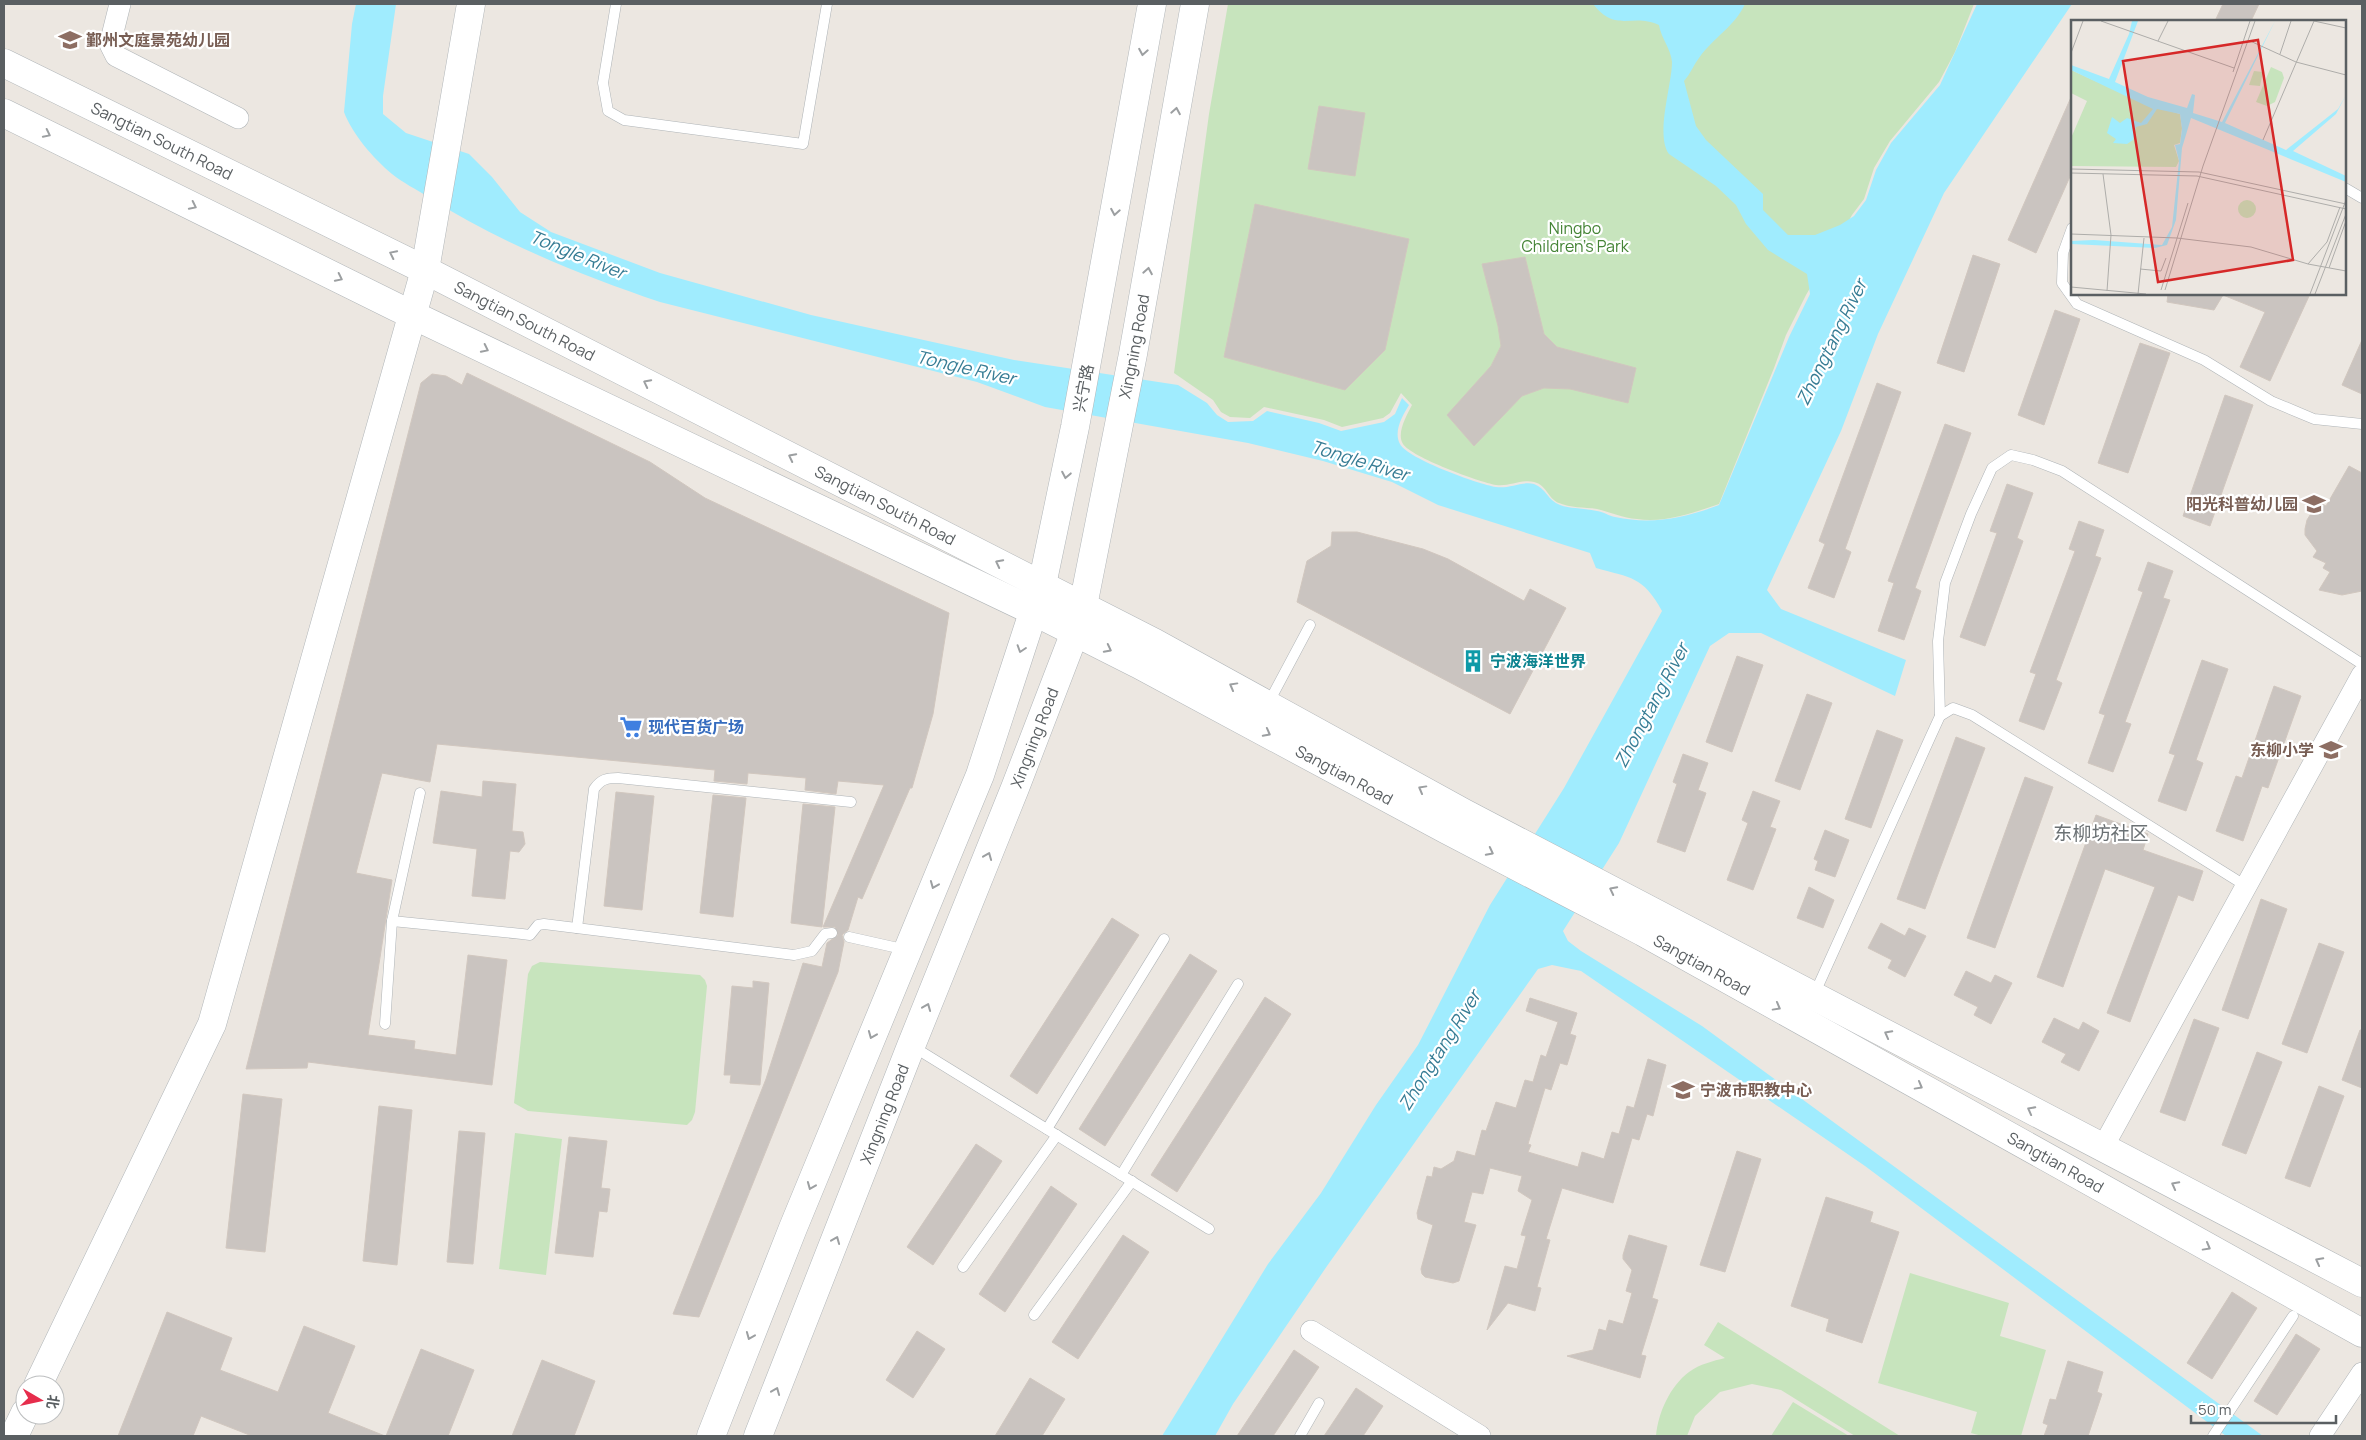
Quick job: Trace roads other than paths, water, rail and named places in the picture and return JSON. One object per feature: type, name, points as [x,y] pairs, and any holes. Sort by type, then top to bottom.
[{"type":"main road","points":[[43,1375],[212,1024],[425,270],[471,4]]},
{"type":"main road","name":"兴宁路","points":[[1042,585],[1090,350],[1152,4]]},
{"type":"main road","name":"Xingning Road","points":[[758,1436],[911,1046],[1015,788],[1075,632],[1083,606],[1133,354],[1195,4]]},
{"type":"main road","name":"Sangtian South Road","points":[[4,63],[425,270],[1042,585]]},
{"type":"main road","name":"Sangtian South Road","points":[[4,113],[412,314],[1033,612]]},
{"type":"main road","points":[[711,1436],[980,775],[1042,585]]},
{"type":"main road","name":"Sangtian Road","points":[[1042,585],[1268,705],[1456,821]]},
{"type":"main road","name":"Sangtian Road","points":[[1033,612],[1456,821],[1650,922],[2362,1333]]},
{"type":"main road","name":"Sangtian Road","points":[[1650,922],[1814,996],[2362,1283]]},
{"type":"street","points":[[120,4],[110,44],[116,56],[238,118]]},
{"type":"street","points":[[2103,1147],[2362,675]]},
{"type":"street","points":[[1311,1331],[1480,1436]]},
{"type":"street","points":[[2320,1436],[2362,1373]]},
{"type":"lane","points":[[616,4],[603,83],[608,111],[624,120],[804,144],[827,4]]},
{"type":"lane","points":[[2346,189],[2362,198]]},
{"type":"lane","points":[[2071,230],[2062,253],[2062,282],[2077,304],[2204,360],[2271,401],[2314,419],[2362,424]]},
{"type":"lane","points":[[1814,996],[1940,716],[1938,641],[1945,583],[1970,514],[1992,468],[2011,455],[2033,460],[2062,471],[2362,664]]},
{"type":"lane","points":[[1268,705],[1310,625]]},
{"type":"lane","points":[[1940,716],[1953,708],[1972,715],[2246,886]]},
{"type":"lane","points":[[577,928],[594,788],[599,782],[607,778],[851,802]]},
{"type":"lane","points":[[385,1024],[392,920],[420,793]]},
{"type":"lane","points":[[392,920],[522,934],[530,934],[538,925],[544,924],[794,956],[812,951],[825,934],[832,933]]},
{"type":"lane","points":[[849,937],[908,950]]},
{"type":"lane","points":[[1047,1129],[1164,940]]},
{"type":"lane","points":[[1121,1174],[1238,984]]},
{"type":"lane","points":[[911,1046],[1209,1229]]},
{"type":"lane","points":[[963,1267],[1057,1135]]},
{"type":"lane","points":[[1034,1315],[1132,1181]]},
{"type":"lane","points":[[2213,1436],[2293,1316]]},
{"type":"lane","points":[[1300,1436],[1319,1403]]},
{"type":"water","points":[[356,4],[396,4],[383,96],[383,114],[406,133],[469,154],[492,177],[520,212],[551,232],[660,273],[811,315],[1014,360],[1178,385],[1207,403],[1217,415],[1228,422],[1253,421],[1267,411],[1319,423],[1341,431],[1384,422],[1395,414],[1402,398],[1409,405],[1398,429],[1398,439],[1406,450],[1416,457],[1460,476],[1496,487],[1525,483],[1534,484],[1560,505],[1588,509],[1615,517],[1655,520],[1681,517],[1719,505],[1789,337],[1810,294],[1807,274],[1768,250],[1746,224],[1736,205],[1716,186],[1669,154],[1665,146],[1664,123],[1672,62],[1659,25],[1641,20],[1625,21],[1610,18],[1593,4],[1745,4],[1736,19],[1705,51],[1684,81],[1696,126],[1706,140],[1763,194],[1763,210],[1788,235],[1815,235],[1840,225],[1854,216],[1866,200],[1876,170],[1891,143],[1940,85],[1977,4],[2072,4],[1944,193],[1878,334],[1841,431],[1767,590],[1781,609],[1906,660],[1895,696],[1761,633],[1729,633],[1710,646],[1619,843],[1563,931],[1568,941],[1581,951],[1702,1026],[2263,1436],[2226,1436],[1865,1166],[1581,971],[1552,965],[1538,969],[1327,1266],[1233,1404],[1215,1436],[1162,1436],[1268,1264],[1321,1193],[1376,1105],[1418,1045],[1490,905],[1564,788],[1662,611],[1649,591],[1635,580],[1596,568],[1590,553],[1438,505],[1392,482],[1323,461],[1248,443],[1045,407],[977,382],[660,302],[600,281],[512,243],[483,229],[396,177],[371,154],[352,129],[344,112],[352,24]]},
{"type":"place","name":"鄞州文庭景苑幼儿园","points":[[70,40]]},
{"type":"place","name":"阳光科普幼儿园","points":[[2314,504]]},
{"type":"place","name":"宁波海洋世界","points":[[1473,661]]},
{"type":"place","name":"现代百货广场","points":[[631,727]]},
{"type":"place","name":"东柳小学","points":[[2331,750]]},
{"type":"place","name":"宁波市职教中心","points":[[1683,1090]]},
{"type":"district","name":"东柳坊社区","points":[[2101,833]]},
{"type":"park label","name":"Ningbo Children's Park","points":[[1575,237]]},
{"type":"water label","name":"Tongle River","points":[[578,254]]},
{"type":"water label","name":"Zhongtang River","points":[[1831,342]]},
{"type":"water label","name":"Tongle River","points":[[966,367]]},
{"type":"water label","name":"Tongle River","points":[[1360,460]]},
{"type":"water label","name":"Zhongtang River","points":[[1651,705]]},
{"type":"water label","name":"Zhongtang River","points":[[1439,1050]]}]
